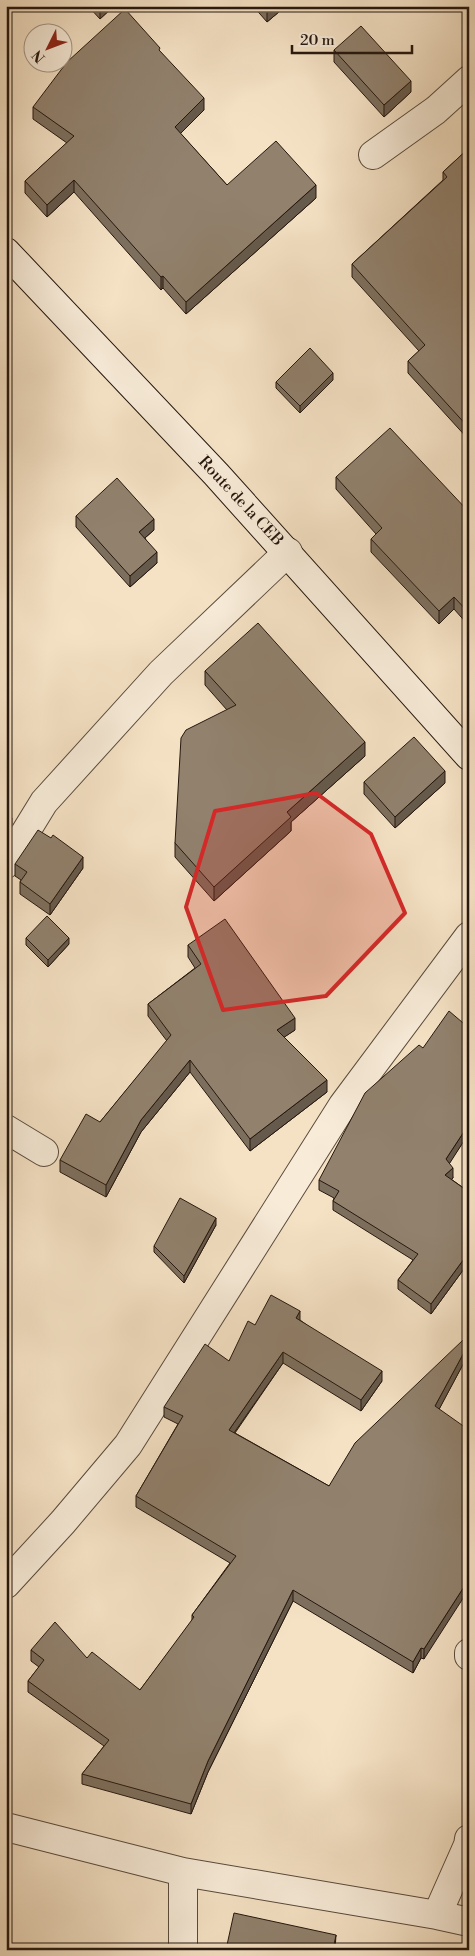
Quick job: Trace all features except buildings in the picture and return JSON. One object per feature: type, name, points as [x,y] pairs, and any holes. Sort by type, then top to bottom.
[{"type":"street","points":[[373,155],[436,110],[469,80]]},
{"type":"street","name":"Route de la CEB","points":[[6,252],[216,474],[466,747]]},
{"type":"street","points":[[6,864],[44,802],[160,673],[288,552]]},
{"type":"street","points":[[6,1584],[63,1522],[128,1445],[343,1105],[469,936]]},
{"type":"street","points":[[6,1130],[44,1152]]},
{"type":"street","points":[[6,1827],[182,1872],[469,1922]]},
{"type":"street","points":[[437,1915],[469,1839]]},
{"type":"street","points":[[182,1872],[183,1950]]},
{"type":"highlighted area","points":[[316,793],[371,834],[405,913],[326,996],[223,1010],[186,907],[215,811]]}]
